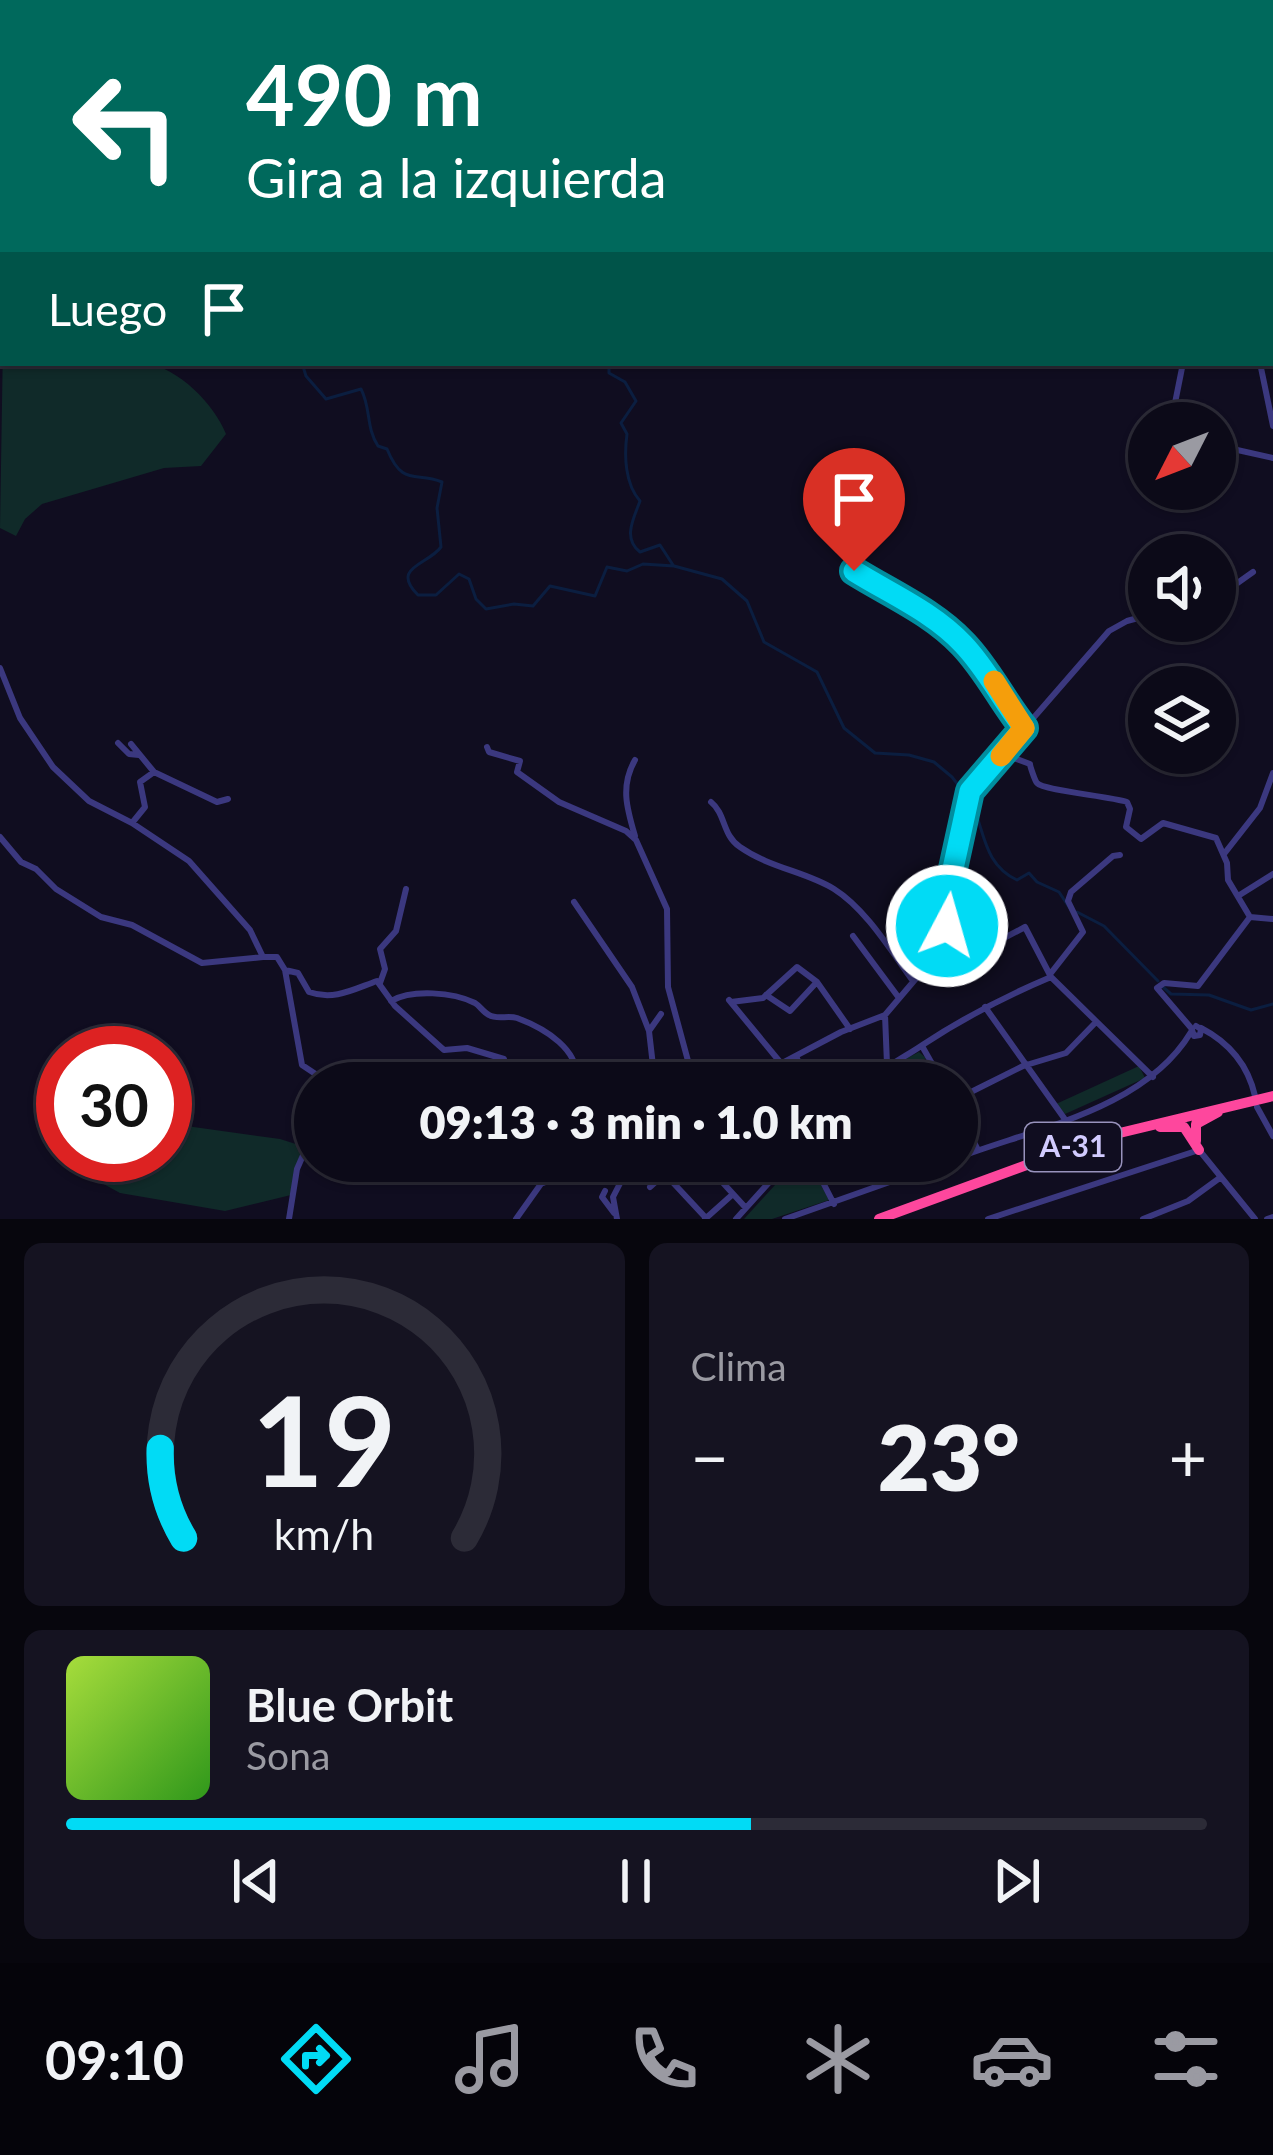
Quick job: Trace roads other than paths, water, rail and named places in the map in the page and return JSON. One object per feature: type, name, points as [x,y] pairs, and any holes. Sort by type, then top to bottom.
[{"type":"highway","name":"A-31","points":[[895,1219],[1058,1158],[1160,1126],[1273,1099]]},
{"type":"highway","name":"A-31","points":[[879,1219],[1103,1137],[1273,1099]]},
{"type":"highway","points":[[1199,1150],[1196,1124],[1218,1112]]},
{"type":"highway","points":[[1160,1126],[1184,1127],[1199,1150]]},
{"type":"street","points":[[1177,402],[1184,366]]},
{"type":"street","points":[[1262,366],[1273,426]]},
{"type":"street","points":[[1236,452],[1273,460]]},
{"type":"street","points":[[854,571],[926,611],[957,638],[998,687],[1024,728]]},
{"type":"street","points":[[1236,584],[1253,572]]},
{"type":"street","points":[[850,1029],[802,968],[793,968],[769,994],[735,1005],[780,1062],[885,1015],[939,948],[970,791],[1109,631],[1128,623]]},
{"type":"street","points":[[0,668],[20,718],[53,766],[89,801],[189,861],[250,930],[263,957]]},
{"type":"street","points":[[118,743],[129,754],[139,754]]},
{"type":"street","points":[[131,744],[154,772],[218,802],[228,799]]},
{"type":"street","points":[[487,747],[489,752],[520,760],[517,772],[537,789],[636,840]]},
{"type":"street","points":[[1003,754],[1030,764],[1036,782],[1044,788],[1090,792],[1127,802],[1126,827],[1141,839],[1159,824],[1216,838],[1228,880],[1250,917]]},
{"type":"street","points":[[635,760],[627,779],[625,805],[668,909],[668,987],[688,1062]]},
{"type":"street","points":[[132,823],[145,807],[140,782],[154,772]]},
{"type":"street","points":[[1224,854],[1256,814],[1273,772]]},
{"type":"street","points":[[711,802],[737,846],[766,863],[835,890],[916,978]]},
{"type":"street","points":[[0,837],[21,862],[36,869],[56,889],[101,917],[133,925],[202,963],[277,958],[285,970],[301,1062]]},
{"type":"street","points":[[890,1062],[950,1025],[1051,977],[1083,932],[1069,901],[1071,892],[1112,856],[1120,855]]},
{"type":"street","points":[[1238,896],[1273,874]]},
{"type":"street","points":[[380,982],[385,974],[380,949],[393,936],[406,890]]},
{"type":"street","points":[[574,902],[632,987],[649,1031],[653,1062]]},
{"type":"street","points":[[1250,917],[1273,919]]},
{"type":"street","points":[[1250,917],[1198,986],[1159,985],[1160,994],[1181,1017],[1196,1031],[1219,1039],[1250,1074],[1255,1096]]},
{"type":"street","points":[[916,978],[1025,927],[1051,977],[1153,1077]]},
{"type":"street","points":[[853,936],[899,998]]},
{"type":"street","points":[[285,970],[298,973],[309,992],[320,996],[380,982],[391,1001],[444,1050],[467,1048],[505,1062]]},
{"type":"street","points":[[769,994],[790,1011],[817,982]]},
{"type":"street","points":[[391,1001],[424,991],[474,1002],[491,1016],[518,1018],[550,1036],[572,1054],[573,1062]]},
{"type":"street","points":[[985,1007],[1064,1118]]},
{"type":"street","points":[[649,1031],[661,1014]]},
{"type":"street","points":[[885,1015],[886,1062]]},
{"type":"street","points":[[978,1089],[1066,1053],[1096,1022]]},
{"type":"street","points":[[978,1150],[1113,1101],[1153,1077],[1196,1031]]},
{"type":"street","points":[[922,1046],[931,1062]]},
{"type":"street","points":[[796,1056],[798,1062]]},
{"type":"street","points":[[1257,1107],[1273,1136]]},
{"type":"street","points":[[988,1219],[1199,1150],[1255,1219]]},
{"type":"street","points":[[1143,1219],[1188,1201],[1221,1177]]},
{"type":"street","points":[[289,1219],[295,1182]]},
{"type":"street","points":[[617,1219],[613,1196],[620,1182]]},
{"type":"street","points":[[650,1187],[656,1182]]},
{"type":"street","points":[[672,1182],[706,1219],[733,1194]]},
{"type":"street","points":[[722,1182],[733,1194],[740,1215]]},
{"type":"street","points":[[740,1215],[766,1182]]},
{"type":"street","points":[[823,1182],[834,1204]]},
{"type":"street","points":[[785,1219],[894,1182]]},
{"type":"street","points":[[516,1219],[543,1183]]},
{"type":"street","points":[[605,1191],[602,1197],[617,1219]]},
{"type":"waterway","points":[[303,366],[326,399],[361,389],[378,446],[387,449],[405,474],[442,482],[437,508],[441,547],[414,567],[408,578],[418,595],[436,595],[459,574],[469,579],[476,599],[486,609],[533,606],[550,586],[595,596],[607,567],[627,571],[643,564],[674,566],[722,579],[747,601],[764,642],[817,672],[844,728],[875,753],[934,762],[966,795]]},
{"type":"waterway","points":[[609,366],[609,373],[625,382],[636,401],[621,423],[627,434],[629,478],[640,501],[632,541],[640,552],[660,545],[673,565]]},
{"type":"waterway","points":[[971,801],[997,865],[1017,880],[1029,873],[1059,892],[1071,910]]},
{"type":"waterway","points":[[1077,912],[1104,926],[1158,981]]},
{"type":"waterway","points":[[1163,987],[1171,994],[1209,995],[1251,1010],[1273,1004]]}]
